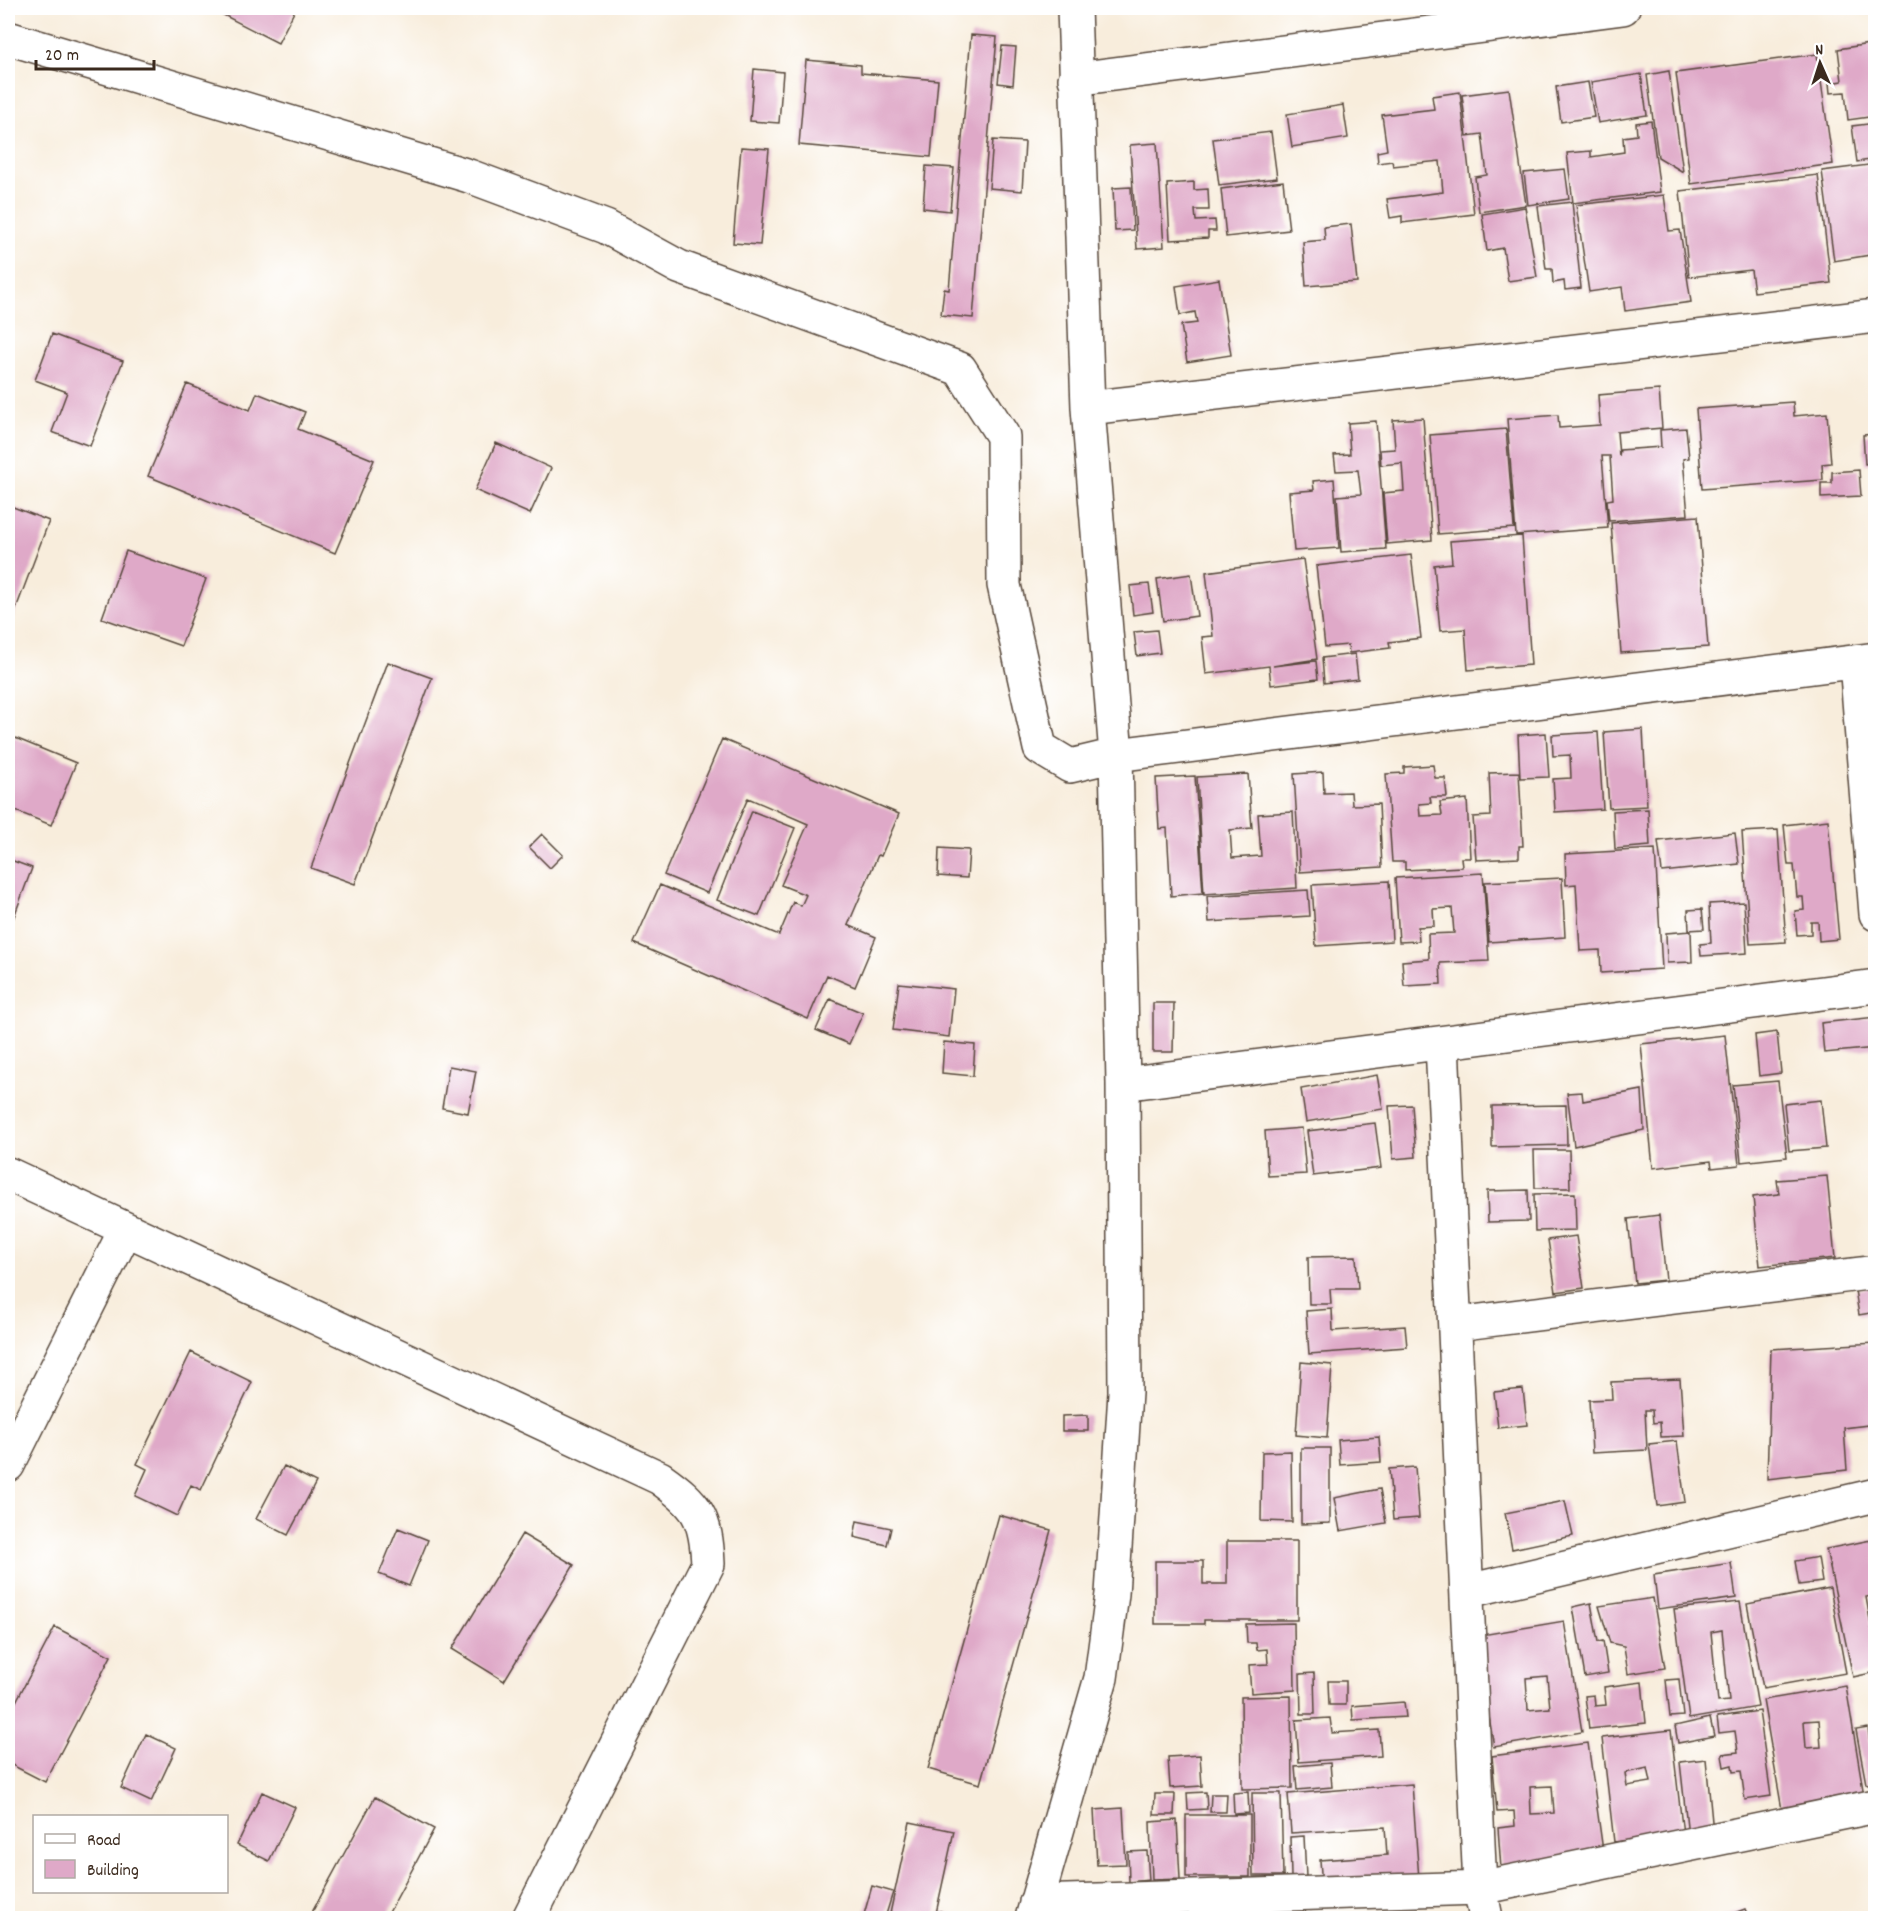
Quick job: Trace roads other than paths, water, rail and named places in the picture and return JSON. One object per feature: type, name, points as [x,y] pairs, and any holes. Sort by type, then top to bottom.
[{"type":"street","points":[[1074,8],[1088,408],[1116,755],[1123,1084],[1125,1393],[1112,1594],[1101,1678],[1034,1910],[1483,1903],[1875,1806]]},
{"type":"street","points":[[1075,79],[1623,8]]},
{"type":"street","points":[[8,38],[469,176],[606,227],[679,267],[960,369],[1003,436],[1004,585],[1040,748],[1070,766],[1116,755],[1866,661],[1875,914]]},
{"type":"street","points":[[1088,408],[1875,316]]},
{"type":"street","points":[[1123,1084],[1875,986]]},
{"type":"street","points":[[1442,1043],[1483,1903]]},
{"type":"street","points":[[8,1174],[660,1478],[686,1496],[699,1514],[707,1537],[708,1564],[529,1918]]},
{"type":"street","points":[[8,1465],[126,1229]]},
{"type":"street","points":[[1456,1324],[1875,1272]]},
{"type":"street","points":[[1468,1591],[1875,1495]]}]
